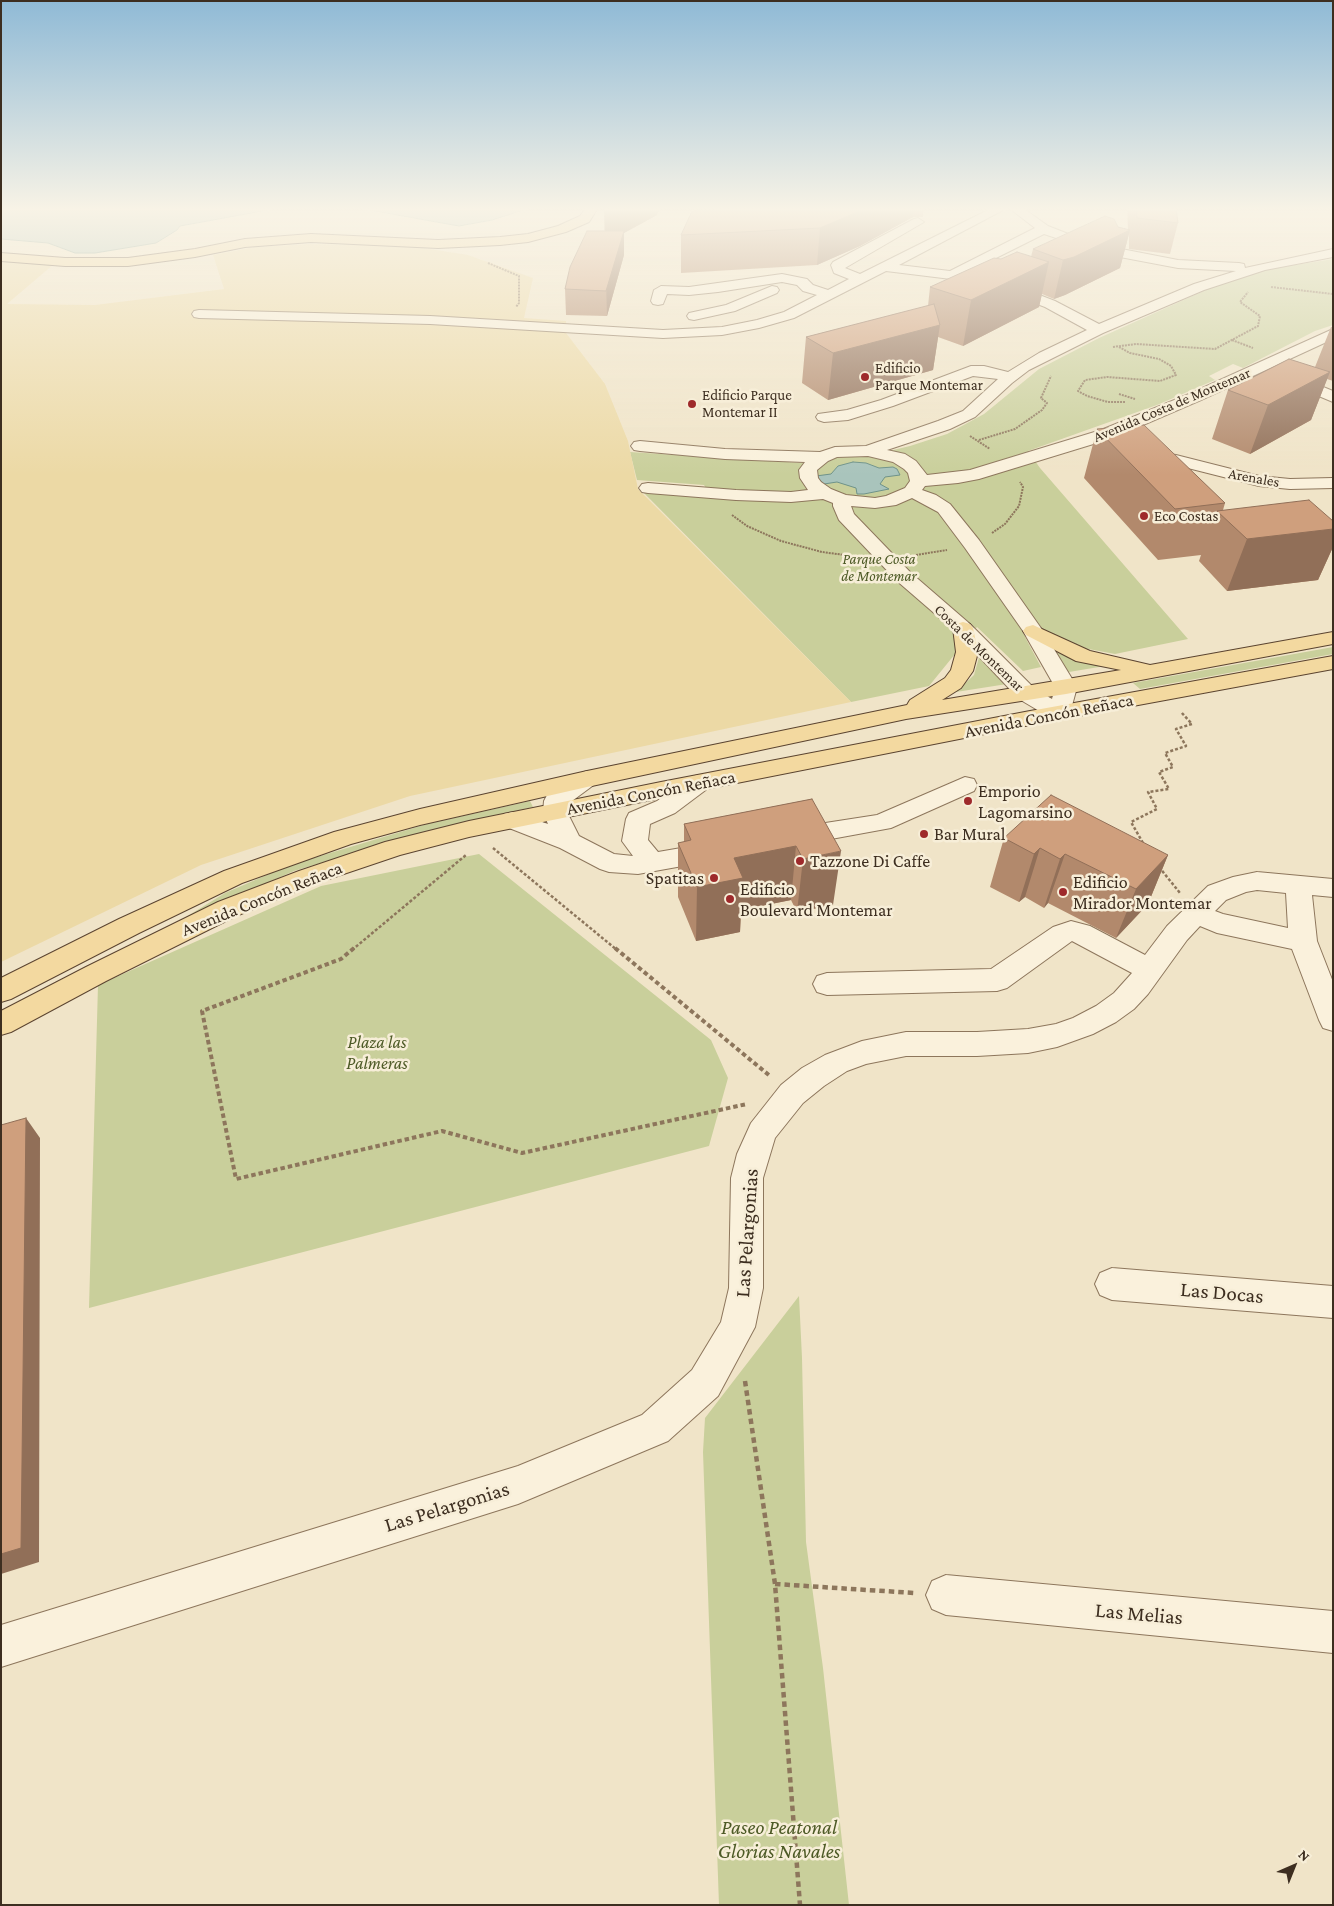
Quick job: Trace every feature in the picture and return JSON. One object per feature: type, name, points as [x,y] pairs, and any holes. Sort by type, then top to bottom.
[{"type":"main road","points":[[906,712],[953,684],[962,670],[967,652],[963,628]]},
{"type":"main road","points":[[1033,632],[1084,656],[1154,671]]},
{"type":"main road","name":"Avenida Concón Reñaca","points":[[1,990],[224,881],[288,856],[420,817],[587,779],[906,712],[1027,694],[1333,638]]},
{"type":"main road","name":"Avenida Concón Reñaca","points":[[1,1024],[227,909],[308,877],[386,851],[476,835],[513,820],[1059,713],[1333,662]]},
{"type":"street","points":[[694,316],[730,308],[757,297]]},
{"type":"street","points":[[199,314],[430,320],[683,334],[722,331],[759,324],[789,314],[826,297]]},
{"type":"street","points":[[1031,297],[1064,310],[1098,330]]},
{"type":"street","points":[[868,451],[944,425],[969,414],[1011,377],[1044,356],[1175,297]]},
{"type":"street","name":"Avenida Costa de Montemar","points":[[834,497],[859,502],[882,502],[902,497],[915,486],[973,475],[1058,450],[1152,416],[1333,333]]},
{"type":"street","points":[[1262,366],[1325,405]]},
{"type":"street","points":[[824,418],[848,415],[886,403],[971,371],[984,371],[1011,377]]},
{"type":"street","points":[[1152,416],[1150,429],[1155,438],[1176,460]]},
{"type":"street","points":[[640,446],[725,454],[822,457],[851,450],[868,451],[899,458],[910,465],[917,472],[915,486],[944,508],[972,544],[1033,632],[1066,687],[1059,713]]},
{"type":"street","points":[[1058,450],[1106,451]]},
{"type":"street","name":"Arenales","points":[[1132,454],[1176,460],[1259,481],[1290,484],[1333,483]]},
{"type":"street","points":[[822,457],[813,463],[808,470],[808,478],[814,486],[834,497]]},
{"type":"street","points":[[648,488],[782,497],[834,497]]},
{"type":"street","name":"Costa de Montemar","points":[[834,497],[842,506],[846,516],[904,577],[963,628],[1027,694],[1059,713]]},
{"type":"street","points":[[569,842],[556,812],[556,800],[587,779]]},
{"type":"street","points":[[652,862],[634,841],[638,819],[666,807],[699,783]]},
{"type":"street","points":[[770,841],[882,822],[965,785]]},
{"type":"street","points":[[513,820],[569,842],[609,862],[638,865],[740,847]]},
{"type":"street","name":"Las Pelargonias","points":[[1,1646],[518,1485],[655,1428],[705,1383],[737,1327],[746,1288],[747,1178],[753,1154],[762,1132],[776,1112],[792,1094],[813,1077],[836,1063],[862,1053],[884,1048],[906,1044],[977,1044],[1028,1041],[1083,1026],[1106,1014],[1124,1000],[1138,986],[1177,934],[1217,893],[1242,883],[1257,881],[1333,888]]},
{"type":"street","points":[[1298,884],[1303,941],[1333,1020]]},
{"type":"street","points":[[1196,914],[1217,923],[1303,941]]},
{"type":"street","points":[[827,984],[997,980],[1063,934],[1071,932],[1080,933],[1149,970]]},
{"type":"street","name":"Las Docas","points":[[1112,1284],[1333,1302]]},
{"type":"street","name":"Las Melias","points":[[946,1595],[1333,1632]]},
{"type":"path","points":[[515,310],[519,303],[519,297]]},
{"type":"path","points":[[1110,348],[1151,344],[1215,349],[1258,326],[1260,316],[1240,302],[1244,297]]},
{"type":"path","points":[[1118,347],[1130,353],[1159,359],[1171,366],[1176,375],[1160,381],[1107,377],[1085,380],[1078,391],[1086,396],[1108,402],[1136,400],[1119,394]]},
{"type":"path","points":[[978,440],[1015,429],[1042,410],[1047,403],[1041,398],[1051,376],[1058,372]]},
{"type":"path","points":[[1143,844],[1130,822],[1157,809],[1148,792],[1169,789],[1158,772],[1174,767],[1165,753],[1186,746],[1176,729],[1192,724],[1176,707]]},
{"type":"path","points":[[476,835],[792,1094],[522,1152],[442,1131],[236,1179],[202,1012],[341,959],[476,835]]},
{"type":"path","points":[[1153,859],[1196,914]]},
{"type":"path","points":[[744,1377],[775,1584],[800,1905]]},
{"type":"path","points":[[775,1584],[946,1595]]},
{"type":"green space","name":"Parque Costa de Montemar","points":[[1190,297],[1333,297],[1333,325],[1315,331],[1243,368],[1233,364],[1209,376],[1215,380],[1157,405],[1028,451],[1040,468],[1188,639],[1115,654],[1025,637],[1041,667],[1023,671],[977,627],[929,686],[851,702],[643,492],[710,495],[704,485],[637,480],[630,452],[802,463],[836,455],[872,455],[910,446],[947,434],[984,414],[1039,369],[1099,338]]},
{"type":"green space","points":[[1046,647],[1066,656],[1105,666],[1063,673]]},
{"type":"green space","points":[[1333,647],[1333,654],[1140,689],[1133,683]]},
{"type":"green space","points":[[980,654],[1007,684],[956,692],[974,675]]},
{"type":"green space","points":[[530,801],[533,807],[431,830],[294,871],[178,922],[225,893],[290,865],[427,824]]},
{"type":"green space","name":"Plaza las Palmeras","points":[[479,854],[711,1040],[728,1078],[709,1146],[89,1308],[98,985],[321,886]]},
{"type":"green space","name":"Paseo Peatonal Glorias Navales","points":[[799,1296],[806,1542],[823,1668],[849,1905],[719,1905],[703,1452],[705,1418]]},
{"type":"sand","points":[[1,297],[15,297],[7,304],[95,305],[160,297],[529,297],[524,318],[566,321],[566,333],[605,384],[628,441],[638,489],[851,702],[410,796],[201,865],[1,962]]},
{"type":"water","points":[[853,462],[866,463],[879,468],[893,467],[897,469],[900,475],[885,477],[880,484],[889,489],[864,494],[857,494],[856,488],[837,482],[824,484],[816,476],[831,474],[838,466]]},
{"type":"building","points":[[961,297],[977,297],[971,300]]},
{"type":"building","points":[[934,304],[940,325],[833,353],[806,337]]},
{"type":"building","points":[[1289,359],[1330,372],[1268,405],[1228,390]]},
{"type":"building","points":[[1144,425],[1225,503],[1175,509],[1097,429]]},
{"type":"building","points":[[1309,500],[1333,521],[1333,529],[1247,539],[1217,511]]},
{"type":"building","points":[[1051,795],[1168,855],[1136,889],[1065,854],[1060,859],[1040,848],[1034,854],[1004,838]]},
{"type":"building","points":[[812,799],[841,851],[803,859],[796,846],[734,858],[743,878],[697,887],[678,843],[691,840],[684,824]]},
{"type":"building","points":[[26,1118],[21,1548],[1,1554],[1,1125]]},
{"type":"place","name":"Edificio Parque Montemar","points":[[865,377]]},
{"type":"place","name":"Edificio Parque Montemar II","points":[[692,404]]},
{"type":"place","name":"Eco Costas","points":[[1144,516]]},
{"type":"place","name":"Emporio Lagomarsino","points":[[968,801]]},
{"type":"place","name":"Bar Mural","points":[[924,834]]},
{"type":"place","name":"Tazzone Di Caffe","points":[[800,861]]},
{"type":"place","name":"Spatitas","points":[[714,878]]},
{"type":"place","name":"Edificio Mirador Montemar","points":[[1063,892]]},
{"type":"place","name":"Edificio Boulevard Montemar","points":[[730,899]]}]
